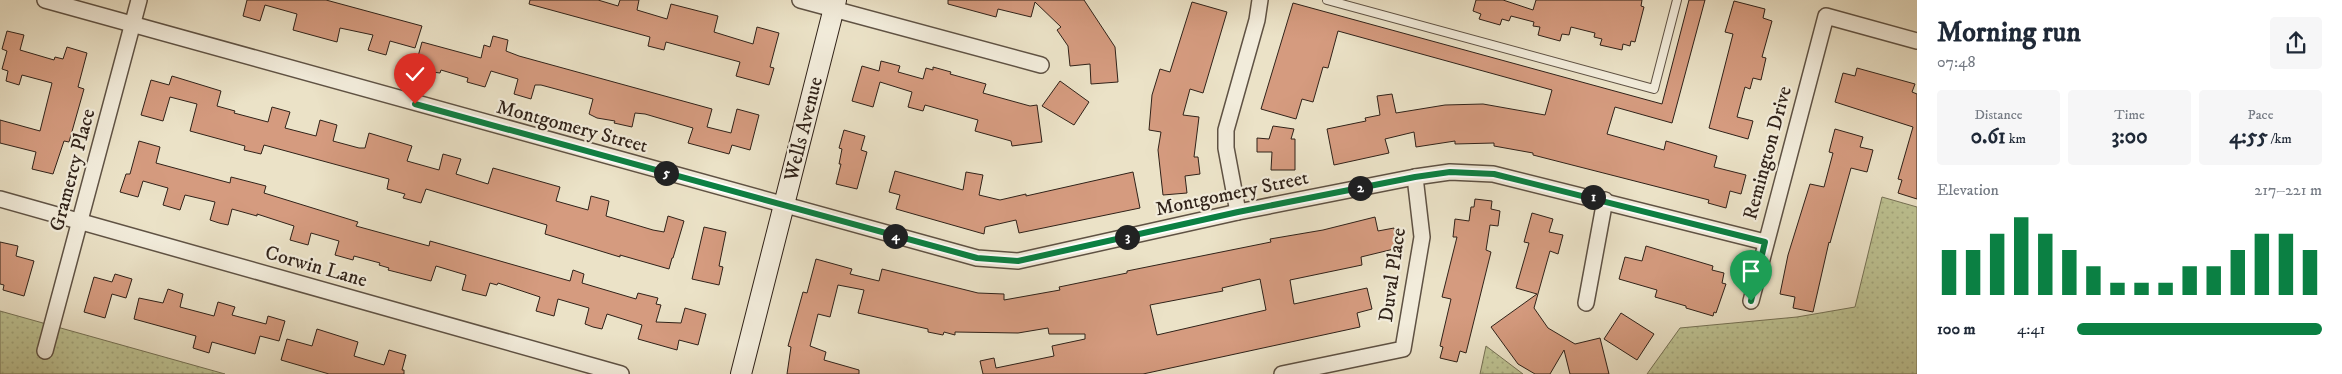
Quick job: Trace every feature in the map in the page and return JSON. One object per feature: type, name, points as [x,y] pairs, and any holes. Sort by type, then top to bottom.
[{"type":"main road","name":"Wells Avenue","points":[[741,374],[835,5]]},
{"type":"street","name":"Montgomery Street","points":[[45,0],[132,26],[977,258],[1018,261],[1238,212],[1415,177],[1450,172],[1494,174],[1605,200],[1765,242]]},
{"type":"street","name":"Gramercy Place","points":[[46,351],[139,0]]},
{"type":"street","points":[[800,0],[835,5],[1041,65]]},
{"type":"street","points":[[1238,212],[1226,148],[1226,130],[1257,20],[1260,0]]},
{"type":"street","name":"Remington Drive","points":[[1751,301],[1826,16],[1917,40]]},
{"type":"street","name":"Duval Place","points":[[1282,374],[1402,349],[1422,238],[1415,177]]},
{"type":"street","name":"Corwin Lane","points":[[0,199],[621,374]]},
{"type":"street","points":[[1586,303],[1605,200]]},
{"type":"lane","points":[[1327,0],[1654,89],[1677,0]]},
{"type":"green space","points":[[1882,197],[1917,207],[1917,374],[1647,374],[1680,328],[1797,317],[1855,307]]},
{"type":"green space","points":[[0,311],[225,374],[0,374]]},
{"type":"green space","points":[[1486,346],[1523,374],[1480,374]]},
{"type":"building","points":[[247,0],[326,0],[422,26],[415,48],[390,41],[386,55],[368,50],[373,35],[340,28],[337,42],[293,30],[297,14],[265,5],[260,21],[243,16]]},
{"type":"building","points":[[530,0],[598,0],[618,6],[620,0],[639,0],[637,10],[667,19],[671,4],[718,16],[714,32],[753,44],[757,27],[779,33],[770,67],[774,68],[769,85],[736,76],[740,62],[666,42],[664,50],[648,46],[650,37],[529,4]]},
{"type":"building","points":[[948,0],[1084,0],[1115,47],[1118,82],[1091,84],[1090,64],[1070,66],[1068,46],[1057,30],[1061,27],[1035,2],[1031,17],[998,9],[996,17],[948,4]]},
{"type":"building","points":[[1476,0],[1503,0],[1533,10],[1536,0],[1642,0],[1641,6],[1644,7],[1635,42],[1631,41],[1630,46],[1623,44],[1622,50],[1600,45],[1602,39],[1594,37],[1595,33],[1571,27],[1569,35],[1562,34],[1560,41],[1538,35],[1540,27],[1533,26],[1534,22],[1511,16],[1509,21],[1502,19],[1500,25],[1479,19],[1481,14],[1473,11]]},
{"type":"building","points":[[1689,0],[1705,0],[1672,123],[1615,107],[1607,134],[1664,150],[1666,141],[1717,156],[1714,167],[1746,175],[1741,194],[1730,191],[1726,208],[1708,203],[1709,200],[1533,155],[1533,153],[1494,146],[1494,143],[1455,144],[1455,141],[1416,147],[1414,132],[1385,139],[1389,153],[1334,165],[1327,129],[1366,121],[1365,118],[1380,115],[1377,96],[1392,94],[1396,113],[1445,105],[1483,104],[1545,115],[1552,90],[1338,31],[1328,68],[1323,67],[1313,102],[1302,99],[1296,119],[1261,109],[1293,3],[1662,104]]},
{"type":"building","points":[[1734,1],[1765,9],[1763,18],[1772,21],[1762,57],[1766,58],[1761,80],[1753,78],[1750,89],[1745,87],[1737,117],[1753,121],[1748,139],[1709,128],[1733,34],[1725,32]]},
{"type":"building","points":[[1192,2],[1227,12],[1203,93],[1190,89],[1183,115],[1199,117],[1194,157],[1198,157],[1200,174],[1185,176],[1187,193],[1163,195],[1158,150],[1161,132],[1149,130],[1152,95],[1160,69],[1170,72]]},
{"type":"building","points":[[7,31],[24,35],[20,50],[54,60],[55,57],[63,59],[67,47],[87,53],[78,87],[84,89],[69,142],[64,141],[53,174],[32,169],[36,152],[0,143],[0,120],[40,131],[52,83],[22,75],[19,85],[6,81],[8,71],[2,69],[7,51],[2,49]]},
{"type":"building","points":[[493,36],[508,40],[506,51],[519,56],[712,109],[707,127],[731,133],[737,109],[759,115],[750,150],[732,145],[729,154],[688,143],[693,128],[645,114],[635,113],[632,127],[614,123],[615,121],[597,118],[589,114],[593,99],[541,85],[535,85],[531,99],[514,94],[518,79],[491,71],[485,87],[467,82],[468,78],[441,70],[440,73],[415,67],[422,42],[481,58],[484,45],[490,47]]},
{"type":"building","points":[[881,61],[900,66],[898,72],[923,79],[926,68],[933,70],[933,67],[951,72],[950,74],[986,84],[983,93],[1030,106],[1037,105],[1042,142],[1012,146],[1011,141],[975,131],[978,120],[925,105],[923,111],[908,107],[912,92],[880,82],[873,107],[852,101],[862,66],[879,71]]},
{"type":"building","points":[[1857,68],[1915,84],[1912,92],[1917,94],[1917,199],[1898,193],[1902,180],[1898,179],[1913,127],[1835,102],[1843,73],[1855,76]]},
{"type":"building","points":[[172,76],[221,91],[217,106],[235,111],[234,113],[268,122],[272,107],[290,112],[285,128],[316,136],[320,120],[337,125],[333,141],[359,148],[365,148],[369,133],[412,146],[407,161],[439,170],[443,154],[461,159],[456,174],[488,184],[493,168],[560,187],[556,201],[588,210],[591,196],[609,201],[606,216],[653,230],[664,232],[668,216],[684,221],[669,269],[620,255],[620,257],[545,234],[547,225],[426,189],[421,203],[403,198],[405,194],[387,189],[389,179],[264,145],[261,154],[244,150],[245,146],[190,131],[197,104],[170,97],[163,121],[141,115],[151,80],[169,85]]},
{"type":"building","points":[[1060,81],[1089,102],[1074,125],[1042,106]]},
{"type":"building","points":[[1273,126],[1294,129],[1291,139],[1295,139],[1295,170],[1271,170],[1272,152],[1257,152],[1257,138],[1269,139]]},
{"type":"building","points":[[1835,129],[1863,137],[1860,147],[1873,150],[1867,172],[1851,168],[1829,242],[1813,312],[1793,308],[1795,297],[1780,294],[1788,255],[1810,184],[1824,187],[1833,153],[1829,152]]},
{"type":"building","points":[[844,130],[865,136],[861,150],[867,152],[857,189],[836,184],[841,164],[839,164],[842,149],[839,148]]},
{"type":"building","points":[[139,141],[160,147],[156,163],[230,183],[231,177],[266,186],[264,193],[358,222],[356,226],[429,246],[430,241],[570,281],[573,270],[584,274],[582,283],[636,299],[638,293],[658,298],[656,304],[661,305],[656,322],[681,323],[685,308],[706,314],[698,345],[679,340],[677,350],[638,339],[642,325],[607,314],[602,329],[593,327],[585,324],[589,308],[558,299],[554,316],[536,311],[540,297],[498,283],[497,285],[490,283],[486,296],[462,290],[466,275],[436,266],[431,281],[388,270],[389,268],[379,265],[380,263],[354,256],[353,260],[335,255],[339,241],[311,233],[308,245],[290,240],[294,226],[257,214],[257,216],[232,209],[228,225],[219,223],[210,220],[215,202],[185,195],[180,210],[163,205],[168,188],[143,181],[138,197],[120,192],[126,174],[130,174]]},
{"type":"building","points":[[895,171],[963,190],[966,172],[983,175],[979,195],[1000,200],[1133,172],[1140,208],[1019,233],[1016,220],[985,227],[984,234],[896,209],[900,195],[889,192]]},
{"type":"building","points":[[1475,199],[1492,201],[1491,209],[1500,211],[1498,226],[1490,225],[1486,250],[1491,252],[1466,353],[1460,351],[1457,362],[1440,358],[1443,347],[1440,346],[1451,299],[1442,297],[1457,237],[1453,237],[1455,219],[1469,221],[1471,207],[1474,207]]},
{"type":"building","points":[[1532,213],[1553,219],[1549,232],[1563,235],[1558,254],[1550,251],[1534,308],[1548,328],[1575,344],[1600,338],[1609,374],[1570,374],[1564,350],[1550,374],[1535,374],[1518,364],[1491,327],[1537,294],[1516,288],[1529,243],[1524,242]]},
{"type":"building","points":[[1375,217],[1378,231],[1394,228],[1398,248],[1361,257],[1362,265],[1290,280],[1294,304],[1367,288],[1372,309],[1357,313],[1360,327],[1143,374],[983,374],[980,361],[994,358],[996,368],[1054,356],[1052,346],[1085,339],[1085,334],[1049,334],[1048,328],[1018,333],[955,332],[955,335],[944,332],[943,335],[928,332],[928,329],[858,313],[864,290],[838,285],[830,317],[818,314],[810,346],[826,352],[824,360],[859,370],[859,374],[787,374],[791,347],[788,346],[803,292],[807,293],[816,259],[852,269],[850,274],[879,281],[882,269],[978,293],[1004,294],[1004,300],[1060,290],[1059,287],[1127,273],[1127,271],[1271,242],[1270,239],[1323,230]],"holes":[[[1260,279],[1266,310],[1157,335],[1150,305],[1223,291],[1222,288]]]},
{"type":"building","points":[[704,227],[726,232],[719,266],[723,267],[719,285],[692,279]]},
{"type":"building","points":[[0,242],[18,246],[16,256],[34,261],[24,296],[3,290],[4,285],[0,284]]},
{"type":"building","points":[[1646,246],[1713,266],[1712,270],[1724,273],[1722,283],[1726,284],[1716,313],[1714,312],[1713,316],[1655,297],[1657,290],[1619,279],[1625,257],[1642,261]]},
{"type":"building","points":[[115,274],[132,279],[126,298],[112,294],[105,318],[84,312],[94,277],[112,282]]},
{"type":"building","points":[[168,289],[183,294],[180,307],[214,316],[218,302],[235,307],[232,315],[266,324],[268,316],[285,321],[279,341],[260,336],[255,354],[212,342],[209,353],[193,348],[196,336],[134,319],[139,298],[163,303]]},
{"type":"building","points":[[1621,313],[1654,334],[1637,360],[1604,339]]},
{"type":"building","points":[[317,329],[358,342],[354,356],[384,365],[389,350],[406,355],[402,370],[404,370],[404,374],[329,374],[281,360],[287,339],[312,346]]},
{"type":"route","points":[[415,104],[807,213],[977,258],[1018,261],[1238,212],[1415,177],[1450,172],[1494,174],[1605,200],[1765,242],[1751,301]]}]
